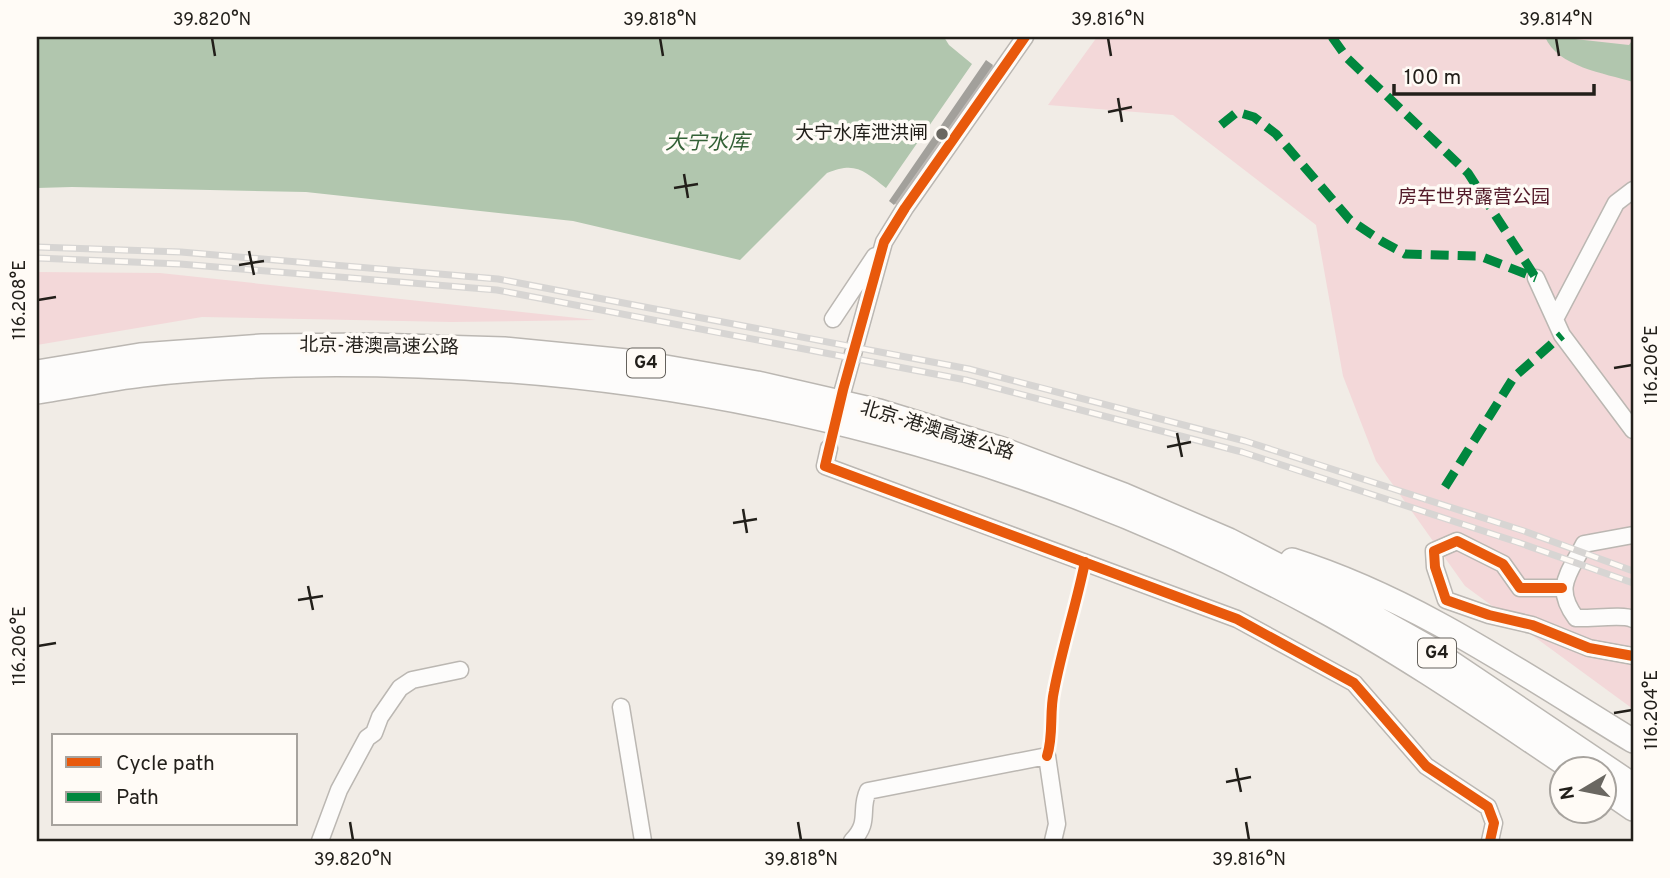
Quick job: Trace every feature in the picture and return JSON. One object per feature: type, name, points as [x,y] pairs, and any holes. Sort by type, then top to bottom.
[{"type":"highway","name":"北京-港澳高速公路","points":[[37,372],[140,355],[262,346],[372,345],[504,349],[637,362],[757,383],[879,411],[1002,449],[1124,495],[1229,540],[1428,647],[1633,785]]},
{"type":"highway","name":"北京-港澳高速公路","points":[[37,392],[142,375],[264,366],[374,364],[504,368],[635,383],[755,403],[875,431],[1005,471],[1112,512],[1221,559],[1318,608],[1416,664],[1554,756]]},
{"type":"highway","points":[[1229,540],[1335,573],[1390,597],[1441,624],[1633,741]]},
{"type":"highway","points":[[1618,799],[1633,809]]},
{"type":"street","points":[[833,319],[905,208],[1025,37]]},
{"type":"street","points":[[1555,319],[1616,204],[1633,190]]},
{"type":"street","points":[[843,390],[884,242]]},
{"type":"street","points":[[1536,278],[1562,335],[1633,430]]},
{"type":"street","points":[[829,447],[825,466],[1237,619],[1354,682],[1426,766],[1488,807],[1494,823],[1490,841]]},
{"type":"street","points":[[1633,535],[1584,544],[1562,588],[1566,605],[1576,618],[1596,620],[1626,615],[1633,619]]},
{"type":"street","points":[[1562,588],[1520,588],[1503,564],[1457,541],[1434,551],[1435,567],[1446,600],[1489,615],[1532,625],[1589,648],[1633,656]]},
{"type":"street","points":[[320,841],[339,790],[367,738],[374,733],[380,718],[400,688],[412,680],[460,670]]},
{"type":"street","points":[[621,707],[643,841]]},
{"type":"street","points":[[852,841],[861,832],[865,815],[864,799],[868,791],[1047,756],[1057,824],[1053,841]]},
{"type":"green space","name":"房车世界露营公园","points":[[1097,37],[1633,37],[1633,709],[1465,586],[1376,461],[1343,376],[1316,225],[1173,115],[1048,105]]},
{"type":"green space","points":[[37,272],[160,273],[596,320],[452,322],[202,317],[37,345]]},
{"type":"water","name":"大宁水库","points":[[37,37],[944,37],[949,45],[972,64],[886,188],[872,177],[853,168],[827,173],[740,260],[573,221],[306,192],[37,188]]},
{"type":"water","points":[[1545,37],[1574,37],[1629,45],[1633,39],[1633,82],[1571,62],[1551,47]]},
{"type":"building","name":"大宁水库泄洪闸","points":[[986,60],[993,65],[894,205],[889,201]]},
{"type":"railway","points":[[37,247],[181,252],[498,279],[969,369],[1245,441],[1524,531],[1633,571]]},
{"type":"railway","points":[[37,258],[180,264],[497,290],[966,380],[1242,452],[1633,583]]},
{"type":"marked path","points":[[1332,37],[1347,58],[1468,173],[1536,278]]},
{"type":"marked path","points":[[1221,125],[1237,112],[1254,117],[1276,134],[1350,220],[1405,254],[1480,256],[1536,278]]},
{"type":"marked path","points":[[1445,487],[1514,377],[1562,335]]},
{"type":"cycle path","points":[[1025,37],[884,242],[825,466],[1237,619],[1354,683],[1426,766],[1488,807],[1494,823],[1490,841]]},
{"type":"cycle path","points":[[1562,588],[1520,588],[1503,564],[1457,541],[1434,551],[1435,567],[1446,600],[1489,615],[1532,625],[1589,648],[1633,656]]},
{"type":"cycle path","points":[[1047,756],[1054,691],[1085,562]]},
{"type":"place","name":"大宁水库泄洪闸","points":[[942,134]]}]
